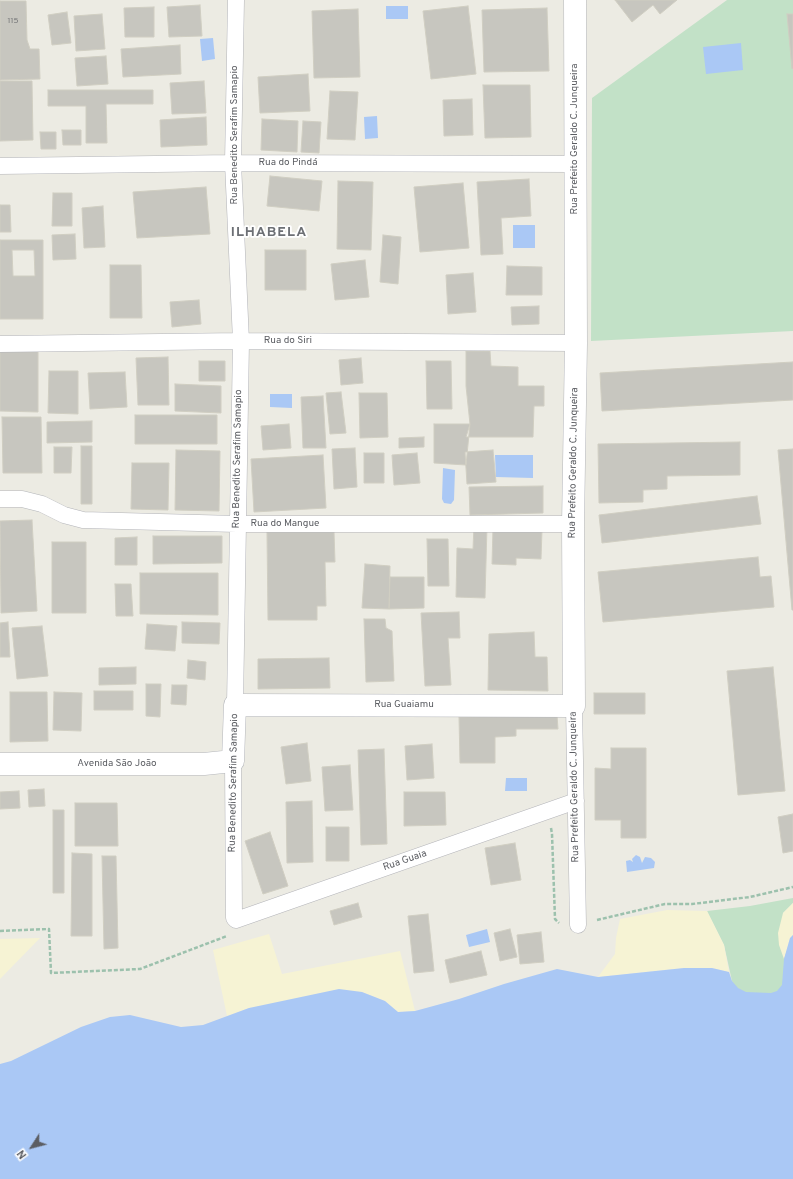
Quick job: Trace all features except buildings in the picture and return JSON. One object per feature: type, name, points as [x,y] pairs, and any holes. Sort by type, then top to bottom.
[{"type":"main road","name":"Rua Prefeito Geraldo C. Junqueira","points":[[574,706],[573,524],[576,343],[575,0]]},
{"type":"main road","name":"Rua Guaiamu","points":[[235,705],[574,706]]},
{"type":"main road","name":"Rua Benedito Serafim Samapio","points":[[233,762],[235,705]]},
{"type":"main road","name":"Avenida São João","points":[[0,764],[204,764],[233,762]]},
{"type":"street","name":"Rua Benedito Serafim Samapio","points":[[235,705],[241,341],[233,163],[236,0]]},
{"type":"street","name":"Rua do Pindá","points":[[0,166],[233,163],[575,164]]},
{"type":"street","name":"Rua do Siri","points":[[0,344],[241,341],[576,343]]},
{"type":"street","name":"Rua do Mangue","points":[[0,499],[22,499],[42,504],[64,515],[83,520],[237,524],[573,524]]},
{"type":"street","name":"Rua Prefeito Geraldo C. Junqueira","points":[[574,706],[578,925]]},
{"type":"street","name":"Rua Benedito Serafim Samapio","points":[[233,762],[234,918]]},
{"type":"street","name":"Rua Guaia","points":[[234,918],[238,919],[576,801]]},
{"type":"path","points":[[548,821],[552,834],[555,919],[560,924],[578,925],[665,904],[692,904],[750,897],[793,887]]},
{"type":"path","points":[[0,931],[49,929],[51,973],[140,969],[232,934]]},
{"type":"green space","points":[[727,0],[793,0],[793,331],[591,341],[592,98]]},
{"type":"green space","points":[[793,898],[793,903],[783,913],[784,958],[793,935],[793,1179],[732,981],[724,945],[707,911],[750,906]]},
{"type":"sand","points":[[793,903],[793,935],[790,938],[784,959],[779,945],[778,933],[783,913]]},
{"type":"sand","points":[[667,910],[707,911],[724,945],[729,972],[712,968],[684,968],[598,977],[615,954],[616,938],[620,919]]},
{"type":"sand","points":[[269,934],[282,974],[400,951],[415,1011],[398,1012],[385,1001],[362,992],[249,1008],[227,1016],[213,950]]},
{"type":"sand","points":[[40,938],[0,979],[0,939]]},
{"type":"water","points":[[386,6],[408,6],[408,19],[386,19]]},
{"type":"water","points":[[213,38],[215,59],[202,61],[200,39]]},
{"type":"water","points":[[741,43],[743,70],[706,74],[703,47]]},
{"type":"water","points":[[377,116],[378,138],[365,139],[364,117]]},
{"type":"water","points":[[513,225],[535,225],[535,248],[513,248]]},
{"type":"water","points":[[270,394],[292,394],[292,408],[270,407]]},
{"type":"water","points":[[495,455],[533,455],[533,478],[496,477]]},
{"type":"water","points":[[443,468],[455,470],[454,500],[451,504],[444,503],[442,499]]},
{"type":"water","points":[[506,778],[527,778],[527,791],[505,791]]},
{"type":"water","points":[[636,855],[640,857],[642,863],[645,857],[651,858],[655,862],[654,868],[627,872],[626,861],[630,860],[633,862],[632,859]]},
{"type":"water","points":[[487,929],[490,942],[469,947],[466,935]]},
{"type":"water","points":[[793,935],[793,1179],[0,1179],[0,1064],[11,1061],[81,1027],[110,1017],[130,1015],[181,1027],[203,1025],[249,1008],[339,989],[362,992],[385,1001],[398,1012],[415,1011],[557,969],[598,977],[684,968],[712,968],[729,972],[732,981],[738,988],[746,992],[771,993],[777,991],[782,985],[784,959],[790,938]]},
{"type":"district","name":"ILHABELA","points":[[269,233]]}]
